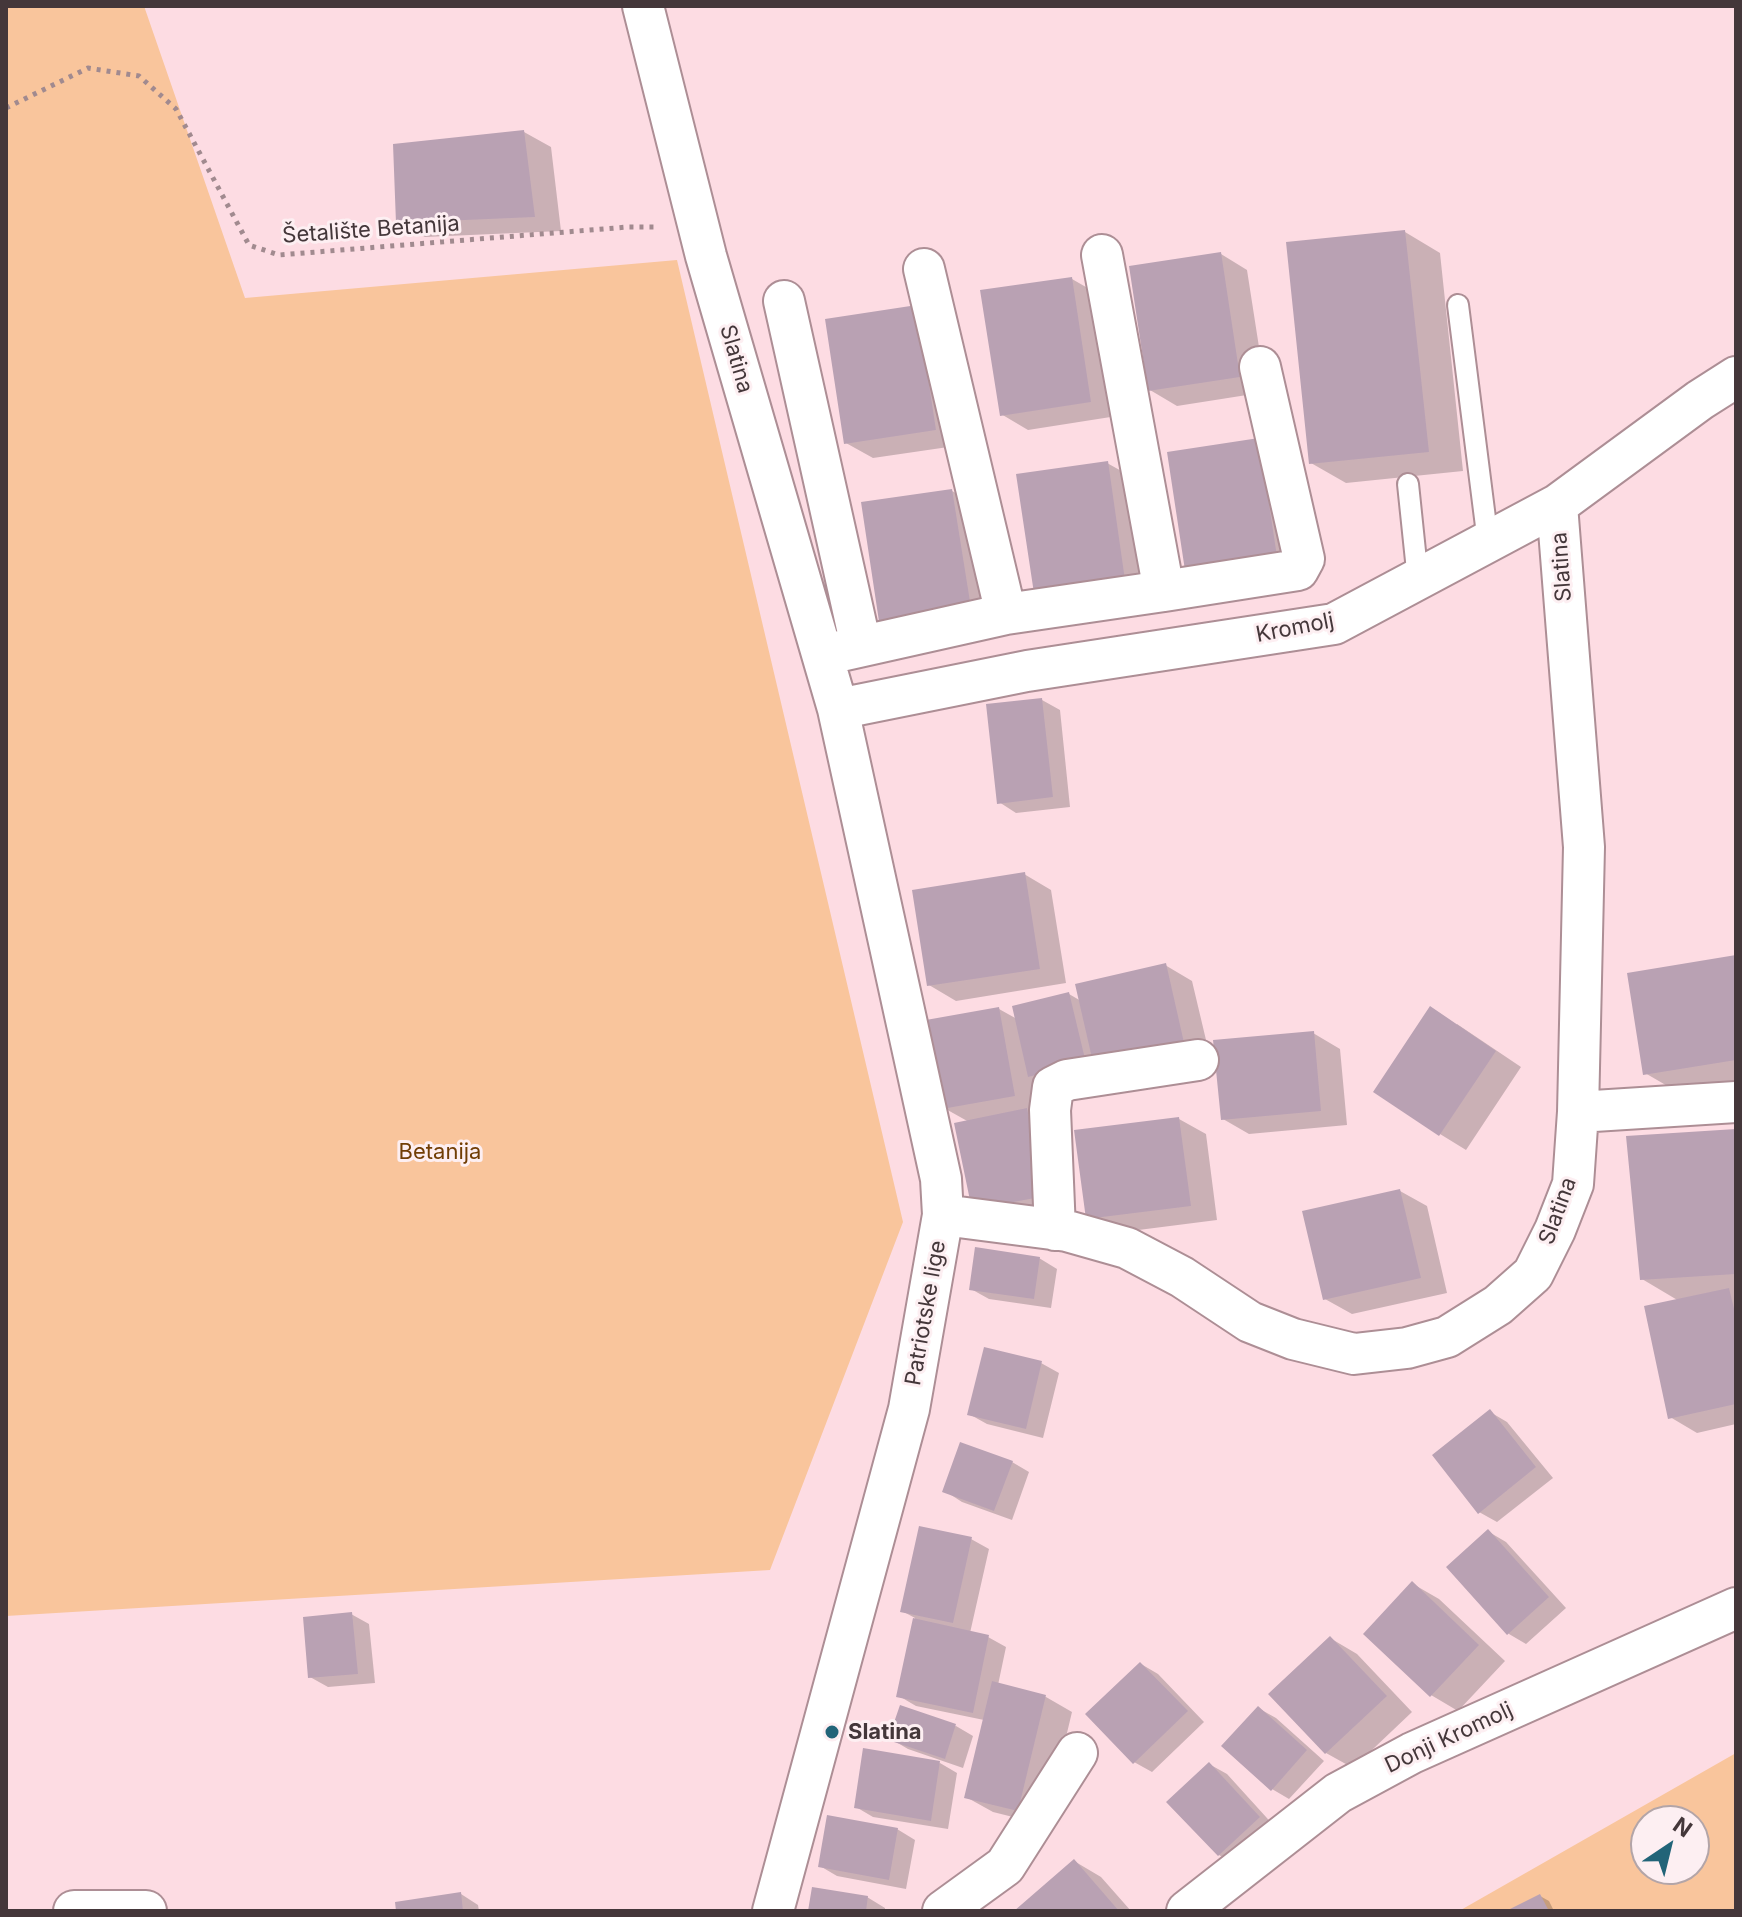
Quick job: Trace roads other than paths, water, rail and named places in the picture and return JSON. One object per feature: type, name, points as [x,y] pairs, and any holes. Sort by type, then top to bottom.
[{"type":"street","name":"Slatina","points":[[643,6],[699,227],[838,709]]},
{"type":"street","points":[[1102,255],[1164,591]]},
{"type":"street","points":[[924,269],[1006,614]]},
{"type":"street","points":[[784,301],[861,646]]},
{"type":"street","points":[[823,655],[1006,614],[1298,570],[1304,559],[1260,367]]},
{"type":"street","name":"Kromolj","points":[[838,709],[1027,671],[1334,624],[1557,505],[1736,377]]},
{"type":"street","name":"Slatina","points":[[943,1215],[1055,1230],[1127,1248],[1182,1277],[1250,1322],[1293,1339],[1354,1354],[1407,1348],[1447,1337],[1498,1305],[1533,1274],[1573,1184],[1578,1112],[1584,847],[1557,505]]},
{"type":"street","name":"Patriotske lige","points":[[773,1911],[909,1409],[943,1215],[941,1179],[838,709]]},
{"type":"street","points":[[1055,1230],[1050,1110],[1053,1087],[1067,1080],[1198,1060]]},
{"type":"street","points":[[1578,1112],[1736,1102]]},
{"type":"street","name":"Donji Kromolj","points":[[1187,1911],[1338,1793],[1412,1753],[1736,1608]]},
{"type":"street","points":[[943,1911],[1005,1866],[1077,1753]]},
{"type":"street","points":[[74,1911],[146,1911]]},
{"type":"lane","points":[[1458,305],[1488,542]]},
{"type":"lane","points":[[1408,484],[1418,580]]},
{"type":"place","name":"Slatina","points":[[832,1732]]},
{"type":"park label","name":"Betanija","points":[[440,1152]]}]
